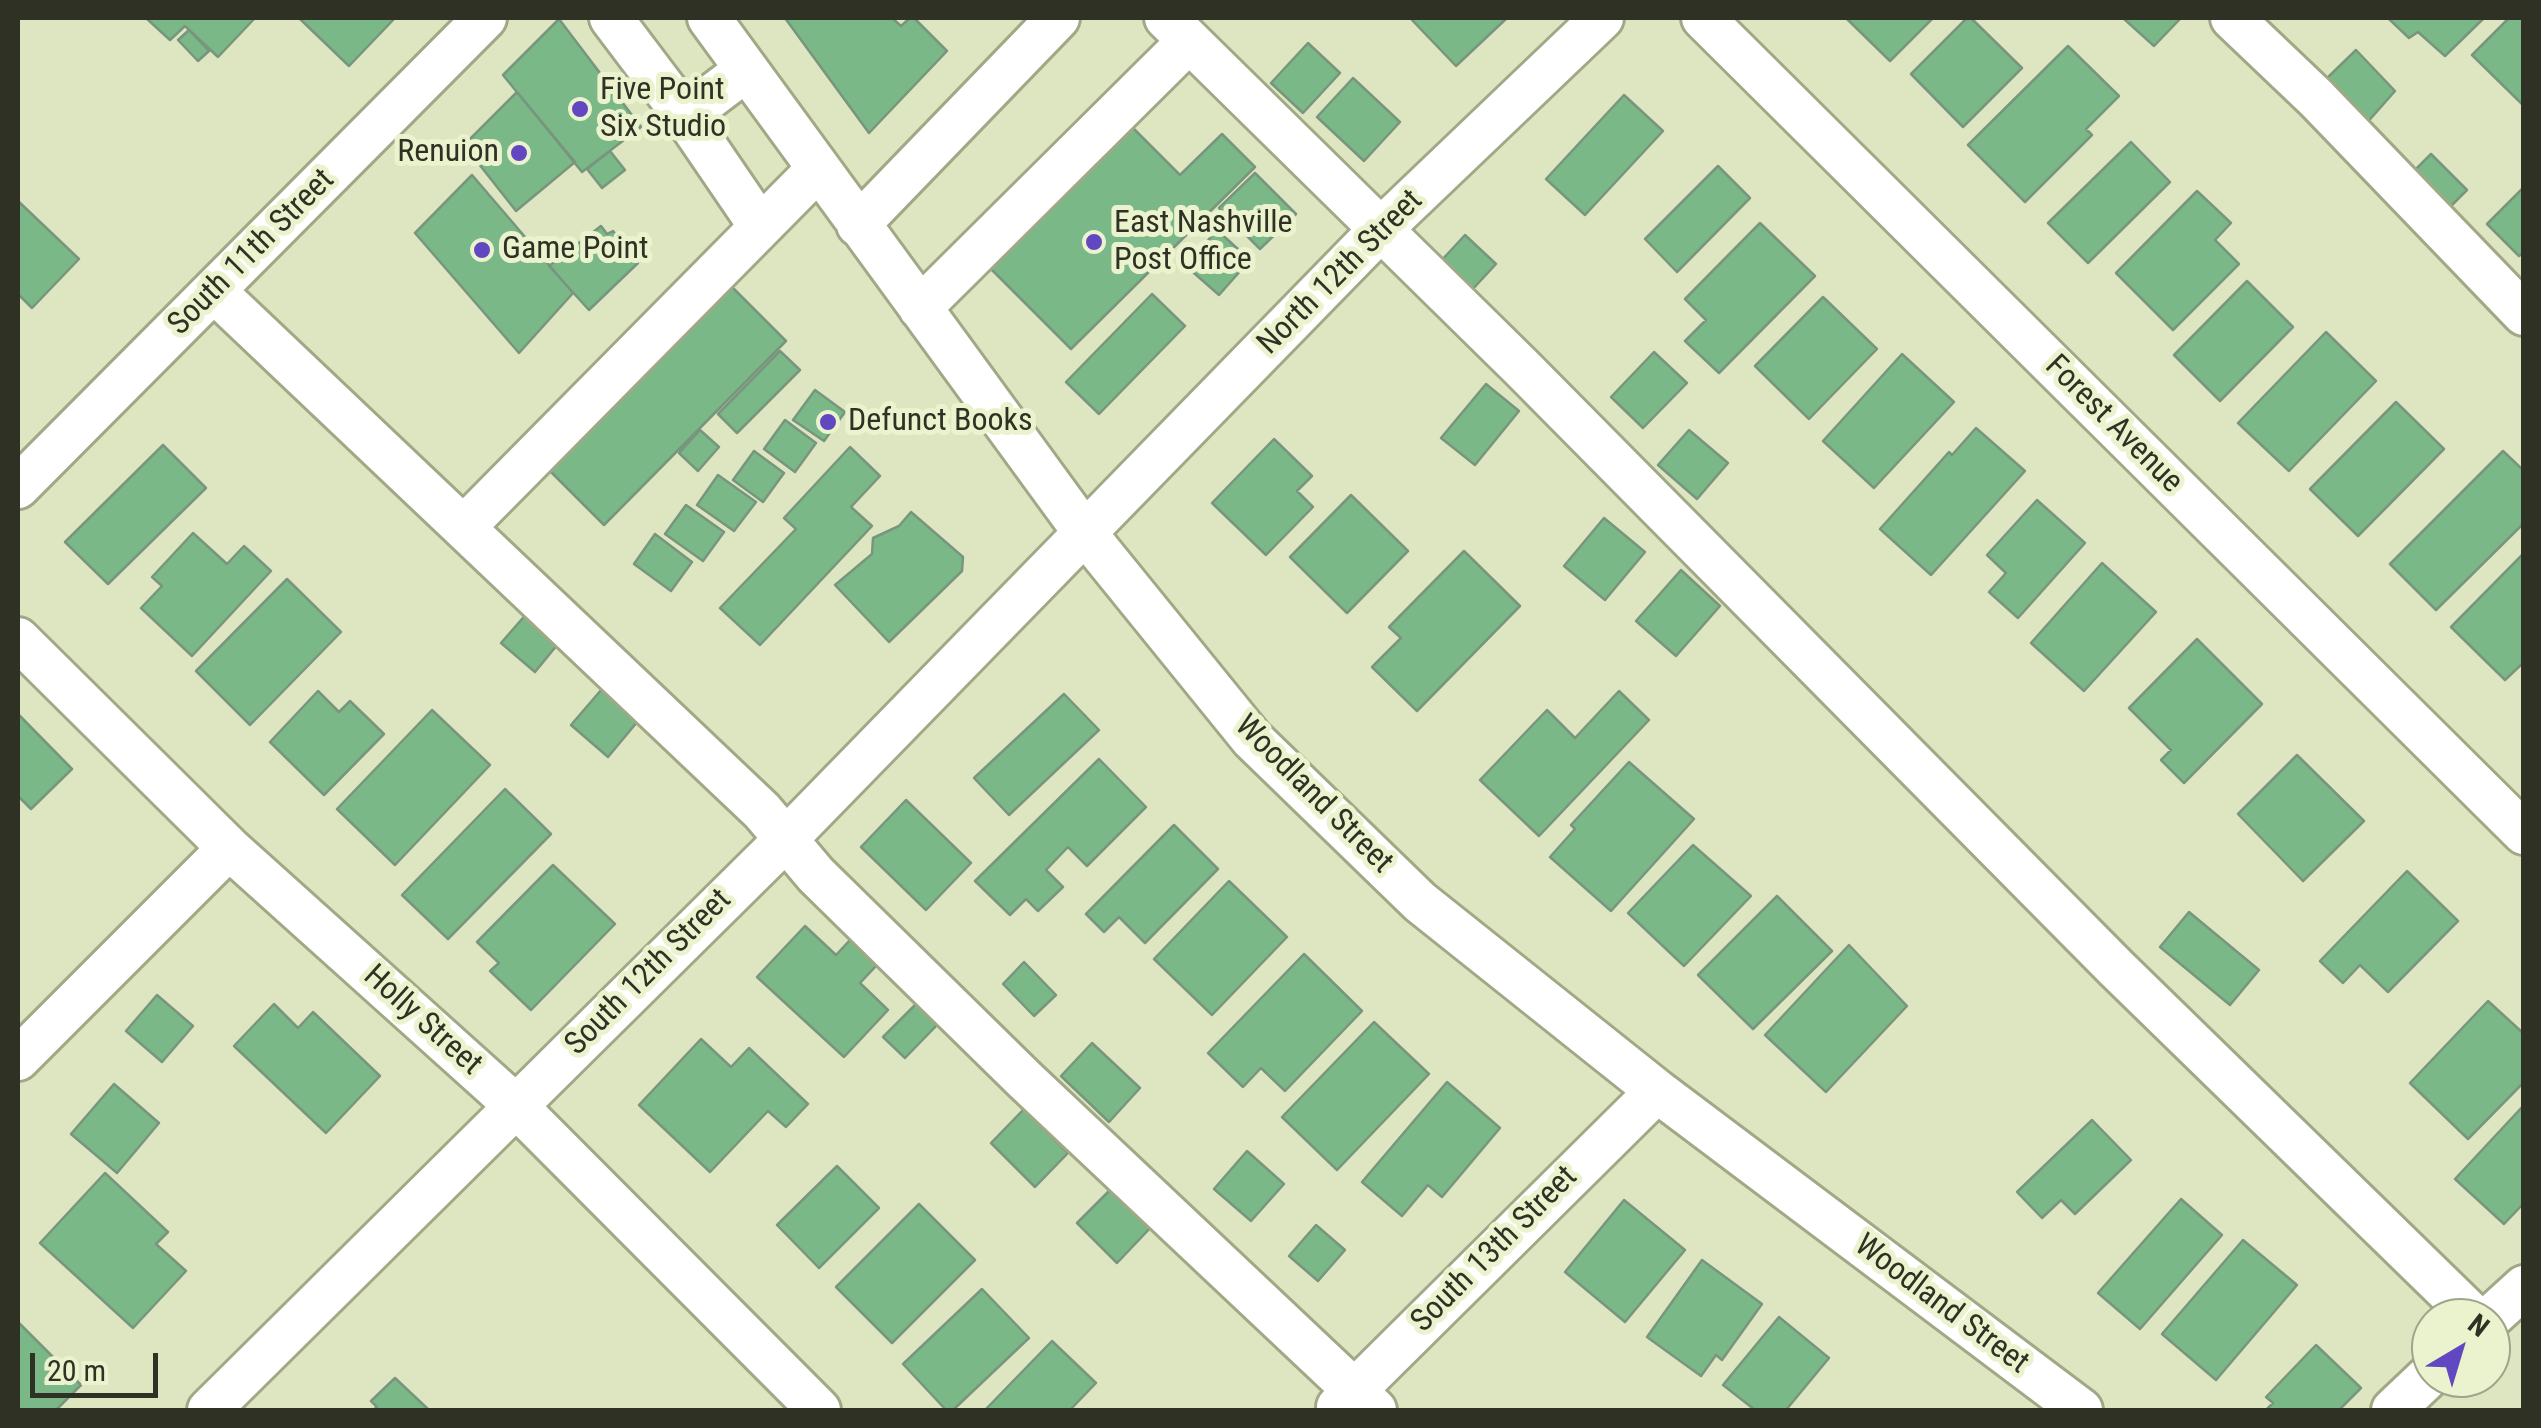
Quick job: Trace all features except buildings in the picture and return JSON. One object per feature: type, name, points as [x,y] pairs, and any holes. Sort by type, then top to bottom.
[{"type":"street","name":"South 11th Street","points":[[18,487],[485,18]]},
{"type":"street","points":[[611,18],[685,116],[760,226]]},
{"type":"street","name":"Woodland Street","points":[[708,18],[1086,534],[1252,738],[1420,902],[1657,1091],[2081,1410]]},
{"type":"street","points":[[858,225],[1058,18]]},
{"type":"street","name":"North 12th Street","points":[[1086,534],[1380,230],[1602,18]]},
{"type":"street","name":"Forest Avenue","points":[[1704,18],[2524,833]]},
{"type":"street","points":[[2232,18],[2316,98],[2524,314]]},
{"type":"street","points":[[920,308],[1178,29],[1523,369],[2116,968],[2491,1298]]},
{"type":"street","points":[[685,116],[746,70]]},
{"type":"street","points":[[466,526],[818,168]]},
{"type":"street","points":[[214,291],[466,526],[787,838],[816,875],[1261,1306],[1355,1404]]},
{"type":"street","name":"South 12th Street","points":[[210,1410],[787,838],[1086,534]]},
{"type":"street","name":"Holly Street","points":[[18,639],[229,848],[516,1106],[796,1403]]},
{"type":"street","points":[[18,1059],[229,848]]},
{"type":"street","name":"South 13th Street","points":[[1355,1404],[1657,1091]]},
{"type":"place","name":"Five Point Six Studio","points":[[580,109]]},
{"type":"place","name":"Renuion","points":[[519,153]]},
{"type":"place","name":"East Nashville Post Office","points":[[1094,242]]},
{"type":"place","name":"Game Point","points":[[482,250]]},
{"type":"place","name":"Defunct Books","points":[[828,422]]}]
